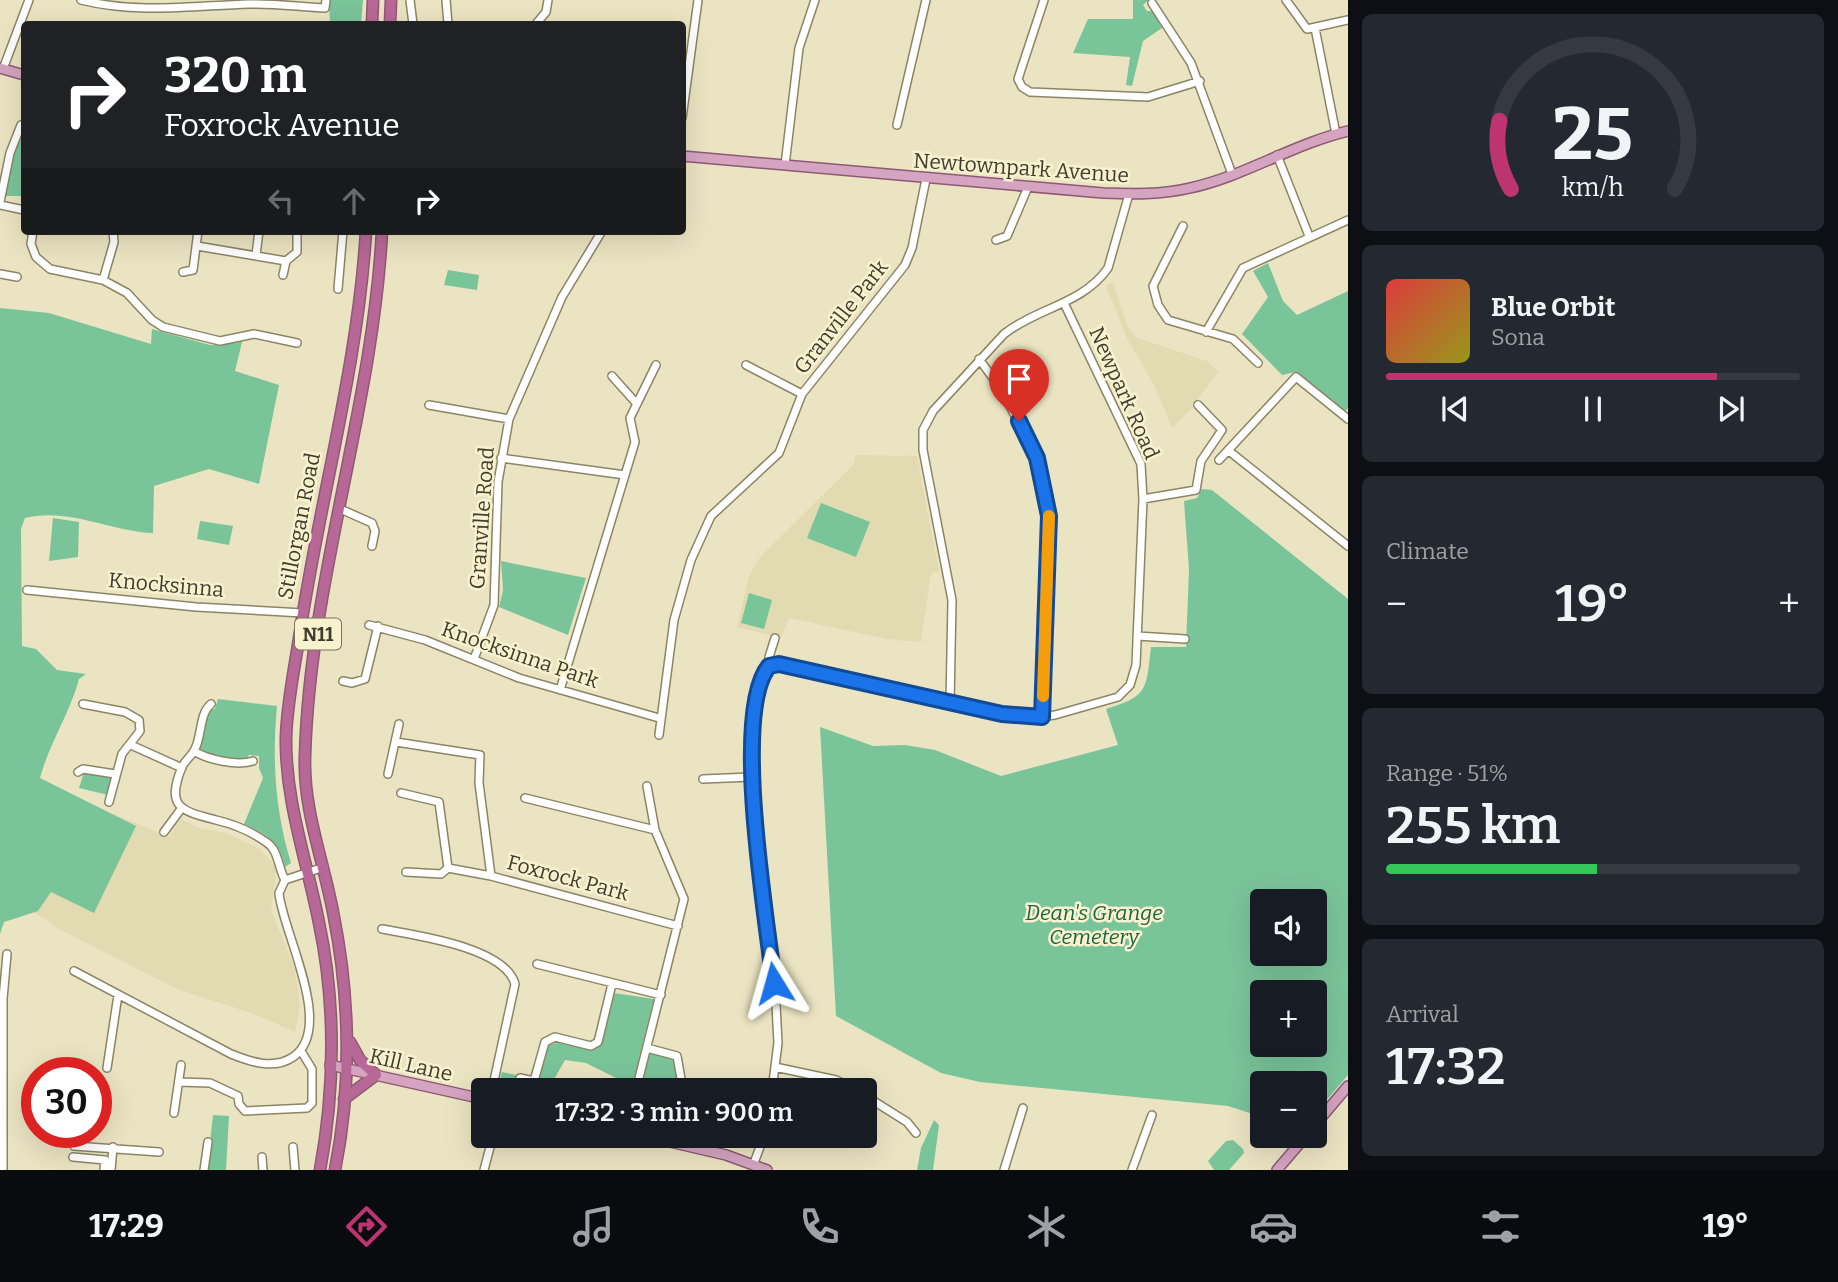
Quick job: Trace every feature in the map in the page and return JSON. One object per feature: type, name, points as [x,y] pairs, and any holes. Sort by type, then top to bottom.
[{"type":"highway","points":[[372,21],[373,0]]},
{"type":"highway","points":[[390,21],[391,3]]},
{"type":"highway","name":"Stillorgan Road","points":[[320,1170],[330,1077],[329,991],[319,923],[289,793],[286,735],[303,612],[352,349],[366,235]]},
{"type":"highway","name":"Stillorgan Road","points":[[347,1068],[348,1037],[342,964],[306,789],[305,759],[312,676],[338,508],[368,365],[382,235]]},
{"type":"highway","points":[[344,1099],[376,1075],[359,1060],[348,1037]]},
{"type":"highway","name":"N11","points":[[335,1170],[347,1068]]},
{"type":"main road","points":[[2,69],[21,74]]},
{"type":"main road","name":"Newtownpark Avenue","points":[[686,156],[926,179],[1129,194],[1191,188],[1348,131]]},
{"type":"main road","name":"Kill Lane","points":[[330,1065],[471,1096]]},
{"type":"main road","points":[[1327,1111],[1348,1086]]},
{"type":"main road","points":[[693,1148],[754,1163],[767,1170]]},
{"type":"main road","points":[[1277,1170],[1296,1148]]},
{"type":"street","points":[[2,69],[29,0]]},
{"type":"street","points":[[81,0],[180,4],[253,2],[325,8],[326,0]]},
{"type":"street","points":[[410,0],[413,21]]},
{"type":"street","points":[[446,0],[448,21]]},
{"type":"street","points":[[539,21],[547,12],[548,0]]},
{"type":"street","points":[[686,88],[698,0]]},
{"type":"street","points":[[785,165],[799,48],[816,0]]},
{"type":"street","points":[[897,125],[926,0]]},
{"type":"street","points":[[1044,0],[1018,79],[1022,88],[1031,92],[1148,97],[1200,82]]},
{"type":"street","points":[[1286,0],[1303,26],[1315,28],[1348,20]]},
{"type":"street","points":[[1152,3],[1191,62],[1232,174]]},
{"type":"street","points":[[1315,28],[1336,134]]},
{"type":"street","points":[[21,125],[10,153],[0,203],[21,209]]},
{"type":"street","points":[[1277,155],[1309,236]]},
{"type":"street","name":"Granville Park","points":[[659,735],[659,718],[674,620],[691,561],[711,516],[759,475],[779,453],[802,394],[905,265],[912,248],[926,179]]},
{"type":"street","points":[[996,240],[1007,236],[1028,187]]},
{"type":"street","points":[[950,703],[952,600],[927,472],[923,430],[933,411],[979,359],[1017,323],[1063,303],[1095,285],[1108,268],[1129,194]]},
{"type":"street","points":[[1206,332],[1243,268],[1348,220]]},
{"type":"street","points":[[1183,226],[1153,286],[1158,305],[1168,320],[1233,339],[1258,363]]},
{"type":"street","points":[[32,235],[31,244],[36,257],[50,269],[103,280],[127,293],[152,320],[163,327],[220,341],[254,334],[297,343]]},
{"type":"street","points":[[103,280],[114,242],[113,235]]},
{"type":"street","points":[[183,272],[193,270],[198,235]]},
{"type":"street","points":[[256,255],[258,235]]},
{"type":"street","points":[[283,275],[286,261],[298,252],[297,235]]},
{"type":"street","points":[[338,289],[343,235]]},
{"type":"street","name":"Granville Road","points":[[474,659],[494,605],[501,458],[509,419],[562,297],[600,235]]},
{"type":"street","points":[[197,246],[286,261]]},
{"type":"street","points":[[0,274],[17,277]]},
{"type":"street","name":"Newpark Road","points":[[1042,717],[1118,697],[1130,685],[1136,665],[1143,499],[1141,464],[1063,303]]},
{"type":"street","points":[[772,665],[1002,714],[1042,717],[1049,516],[1037,458],[1002,388],[979,359]]},
{"type":"street","points":[[560,690],[635,442],[630,418],[656,365]]},
{"type":"street","name":"Granville Park","points":[[747,365],[802,394]]},
{"type":"street","points":[[612,376],[637,404]]},
{"type":"street","points":[[1219,460],[1296,377],[1348,419]]},
{"type":"street","points":[[429,405],[509,419]]},
{"type":"street","points":[[1143,499],[1196,490],[1202,461],[1222,430],[1198,405]]},
{"type":"street","points":[[1229,451],[1348,546]]},
{"type":"street","points":[[501,458],[625,475]]},
{"type":"street","points":[[338,508],[372,523],[372,546]]},
{"type":"street","name":"Knocksinna","points":[[27,590],[196,607],[303,612]]},
{"type":"street","name":"Knocksinna Park","points":[[369,625],[474,659],[519,678],[659,718]]},
{"type":"street","points":[[343,681],[352,683],[365,679],[378,626]]},
{"type":"street","points":[[1137,636],[1185,639]]},
{"type":"street","points":[[772,665],[769,657],[775,638]]},
{"type":"street","points":[[772,665],[765,671],[760,692],[751,777],[776,1005],[774,1078]]},
{"type":"street","points":[[211,704],[205,709],[194,751],[182,768],[176,797],[181,809],[193,816],[240,828],[270,846],[285,880]]},
{"type":"street","points":[[83,705],[136,716],[140,731],[122,754],[109,802]]},
{"type":"street","points":[[388,774],[399,724]]},
{"type":"street","points":[[396,742],[439,751],[480,755],[479,783],[491,876]]},
{"type":"street","points":[[131,745],[182,768]]},
{"type":"street","points":[[194,751],[218,760],[245,764],[253,761]]},
{"type":"street","points":[[78,772],[83,769],[115,774]]},
{"type":"street","points":[[703,779],[751,777]]},
{"type":"street","points":[[639,1078],[684,900],[655,830],[647,786]]},
{"type":"street","points":[[401,793],[439,802],[448,868]]},
{"type":"street","points":[[525,798],[655,830]]},
{"type":"street","points":[[164,832],[181,809]]},
{"type":"street","points":[[74,971],[246,1060],[277,1064],[301,1051],[308,1035],[308,1017],[299,959],[279,899],[281,885],[285,880],[324,867]]},
{"type":"street","name":"Foxrock Park","points":[[406,872],[441,874],[448,868],[491,876],[678,926]]},
{"type":"street","points":[[382,929],[462,947],[489,958],[513,976],[514,984],[495,1078]]},
{"type":"street","points":[[3,1170],[3,999],[7,954]]},
{"type":"street","points":[[537,964],[661,995]]},
{"type":"street","points":[[535,1078],[545,1042],[550,1039],[555,1037],[592,1046],[598,1042],[612,984]]},
{"type":"street","points":[[109,1057],[118,995]]},
{"type":"street","points":[[647,1048],[677,1056],[682,1078]]},
{"type":"street","points":[[178,1082],[215,1085],[238,1096],[239,1104],[246,1111],[307,1108],[312,1102],[312,1069],[301,1051]]},
{"type":"street","points":[[174,1113],[181,1065]]},
{"type":"street","points":[[775,1067],[827,1078]]},
{"type":"street","points":[[877,1103],[907,1122],[916,1133]]},
{"type":"street","points":[[1004,1170],[1023,1108]]},
{"type":"street","points":[[1132,1170],[1152,1115]]},
{"type":"street","points":[[204,1170],[208,1142]]},
{"type":"street","points":[[111,1170],[113,1147],[159,1152]]},
{"type":"street","points":[[293,1147],[295,1170]]},
{"type":"street","points":[[484,1170],[490,1148]]},
{"type":"street","points":[[754,1163],[760,1148]]},
{"type":"street","points":[[73,1157],[105,1160],[104,1170]]},
{"type":"street","points":[[262,1157],[263,1170]]},
{"type":"shaded area","points":[[1113,282],[1127,325],[1135,337],[1207,361],[1218,372],[1191,409],[1172,428],[1154,385],[1127,338],[1106,286]]},
{"type":"shaded area","points":[[855,455],[917,456],[939,571],[931,573],[921,642],[887,639],[789,618],[781,638],[737,627],[749,576],[760,557],[854,464]]},
{"type":"shaded area","points":[[83,801],[169,837],[181,819],[199,828],[226,833],[260,849],[277,868],[271,910],[295,970],[300,1007],[295,1032],[251,1013],[177,989],[61,930],[32,911]]},
{"type":"green space","points":[[329,0],[363,0],[361,21],[330,21]]},
{"type":"green space","points":[[1133,0],[1149,0],[1143,5],[1147,11],[1153,11],[1162,28],[1143,41],[1132,86],[1126,85],[1130,57],[1073,53],[1088,19],[1133,19]]},
{"type":"green space","points":[[21,130],[21,196],[4,196]]},
{"type":"green space","points":[[1268,263],[1283,301],[1297,315],[1348,291],[1348,408],[1345,412],[1296,372],[1282,375],[1242,334],[1268,297],[1253,271]]},
{"type":"green space","points":[[448,270],[479,275],[477,290],[444,285]]},
{"type":"green space","points":[[0,308],[49,313],[151,344],[152,329],[210,345],[242,342],[235,371],[279,385],[259,484],[209,469],[154,486],[153,533],[57,515],[25,518],[21,529],[22,646],[36,649],[57,670],[86,674],[79,679],[40,778],[136,826],[94,913],[51,892],[38,911],[4,922],[0,934]]},
{"type":"green space","name":"Dean's Grange Cemetery","points":[[1202,489],[1212,490],[1348,599],[1348,1075],[1327,1100],[1327,1071],[1250,1071],[1250,1113],[1228,1106],[980,1082],[941,1073],[836,1016],[820,727],[873,746],[905,745],[935,750],[1001,776],[1118,745],[1106,709],[1130,700],[1143,689],[1151,647],[1186,647],[1189,569],[1184,501],[1197,498]]},
{"type":"green space","points":[[821,503],[870,522],[856,557],[807,538]]},
{"type":"green space","points":[[53,518],[79,522],[78,557],[49,561]]},
{"type":"green space","points":[[200,521],[233,526],[229,545],[197,539]]},
{"type":"green space","points":[[501,561],[586,578],[568,635],[499,607],[503,590]]},
{"type":"green space","points":[[749,593],[772,600],[764,629],[741,623]]},
{"type":"green space","points":[[218,699],[277,706],[276,785],[281,824],[291,863],[285,867],[275,845],[259,831],[244,824],[263,778],[259,768],[259,756],[249,755],[245,761],[200,752],[208,709],[215,709]]},
{"type":"green space","points":[[84,772],[110,776],[112,781],[108,795],[79,788]]},
{"type":"green space","points":[[614,993],[654,999],[634,1078],[616,1078],[586,1063],[565,1060],[555,1078],[539,1078],[548,1046],[561,1043],[588,1048],[601,1044]]},
{"type":"green space","points":[[654,1052],[675,1057],[678,1078],[644,1078],[649,1055]]},
{"type":"green space","points":[[502,1072],[529,1078],[500,1078]]},
{"type":"green space","points":[[213,1115],[229,1116],[226,1170],[207,1170]]},
{"type":"green space","points":[[934,1120],[939,1125],[933,1170],[917,1170],[921,1148]]},
{"type":"green space","points":[[1233,1140],[1244,1153],[1229,1170],[1214,1170],[1208,1161],[1226,1141]]},
{"type":"slow traffic","points":[[1043,696],[1048,624],[1049,516]]},
{"type":"route","points":[[774,983],[751,777],[755,714],[765,671],[769,666],[779,664],[1002,714],[1042,717],[1048,624],[1049,516],[1037,458],[1019,421]]}]
